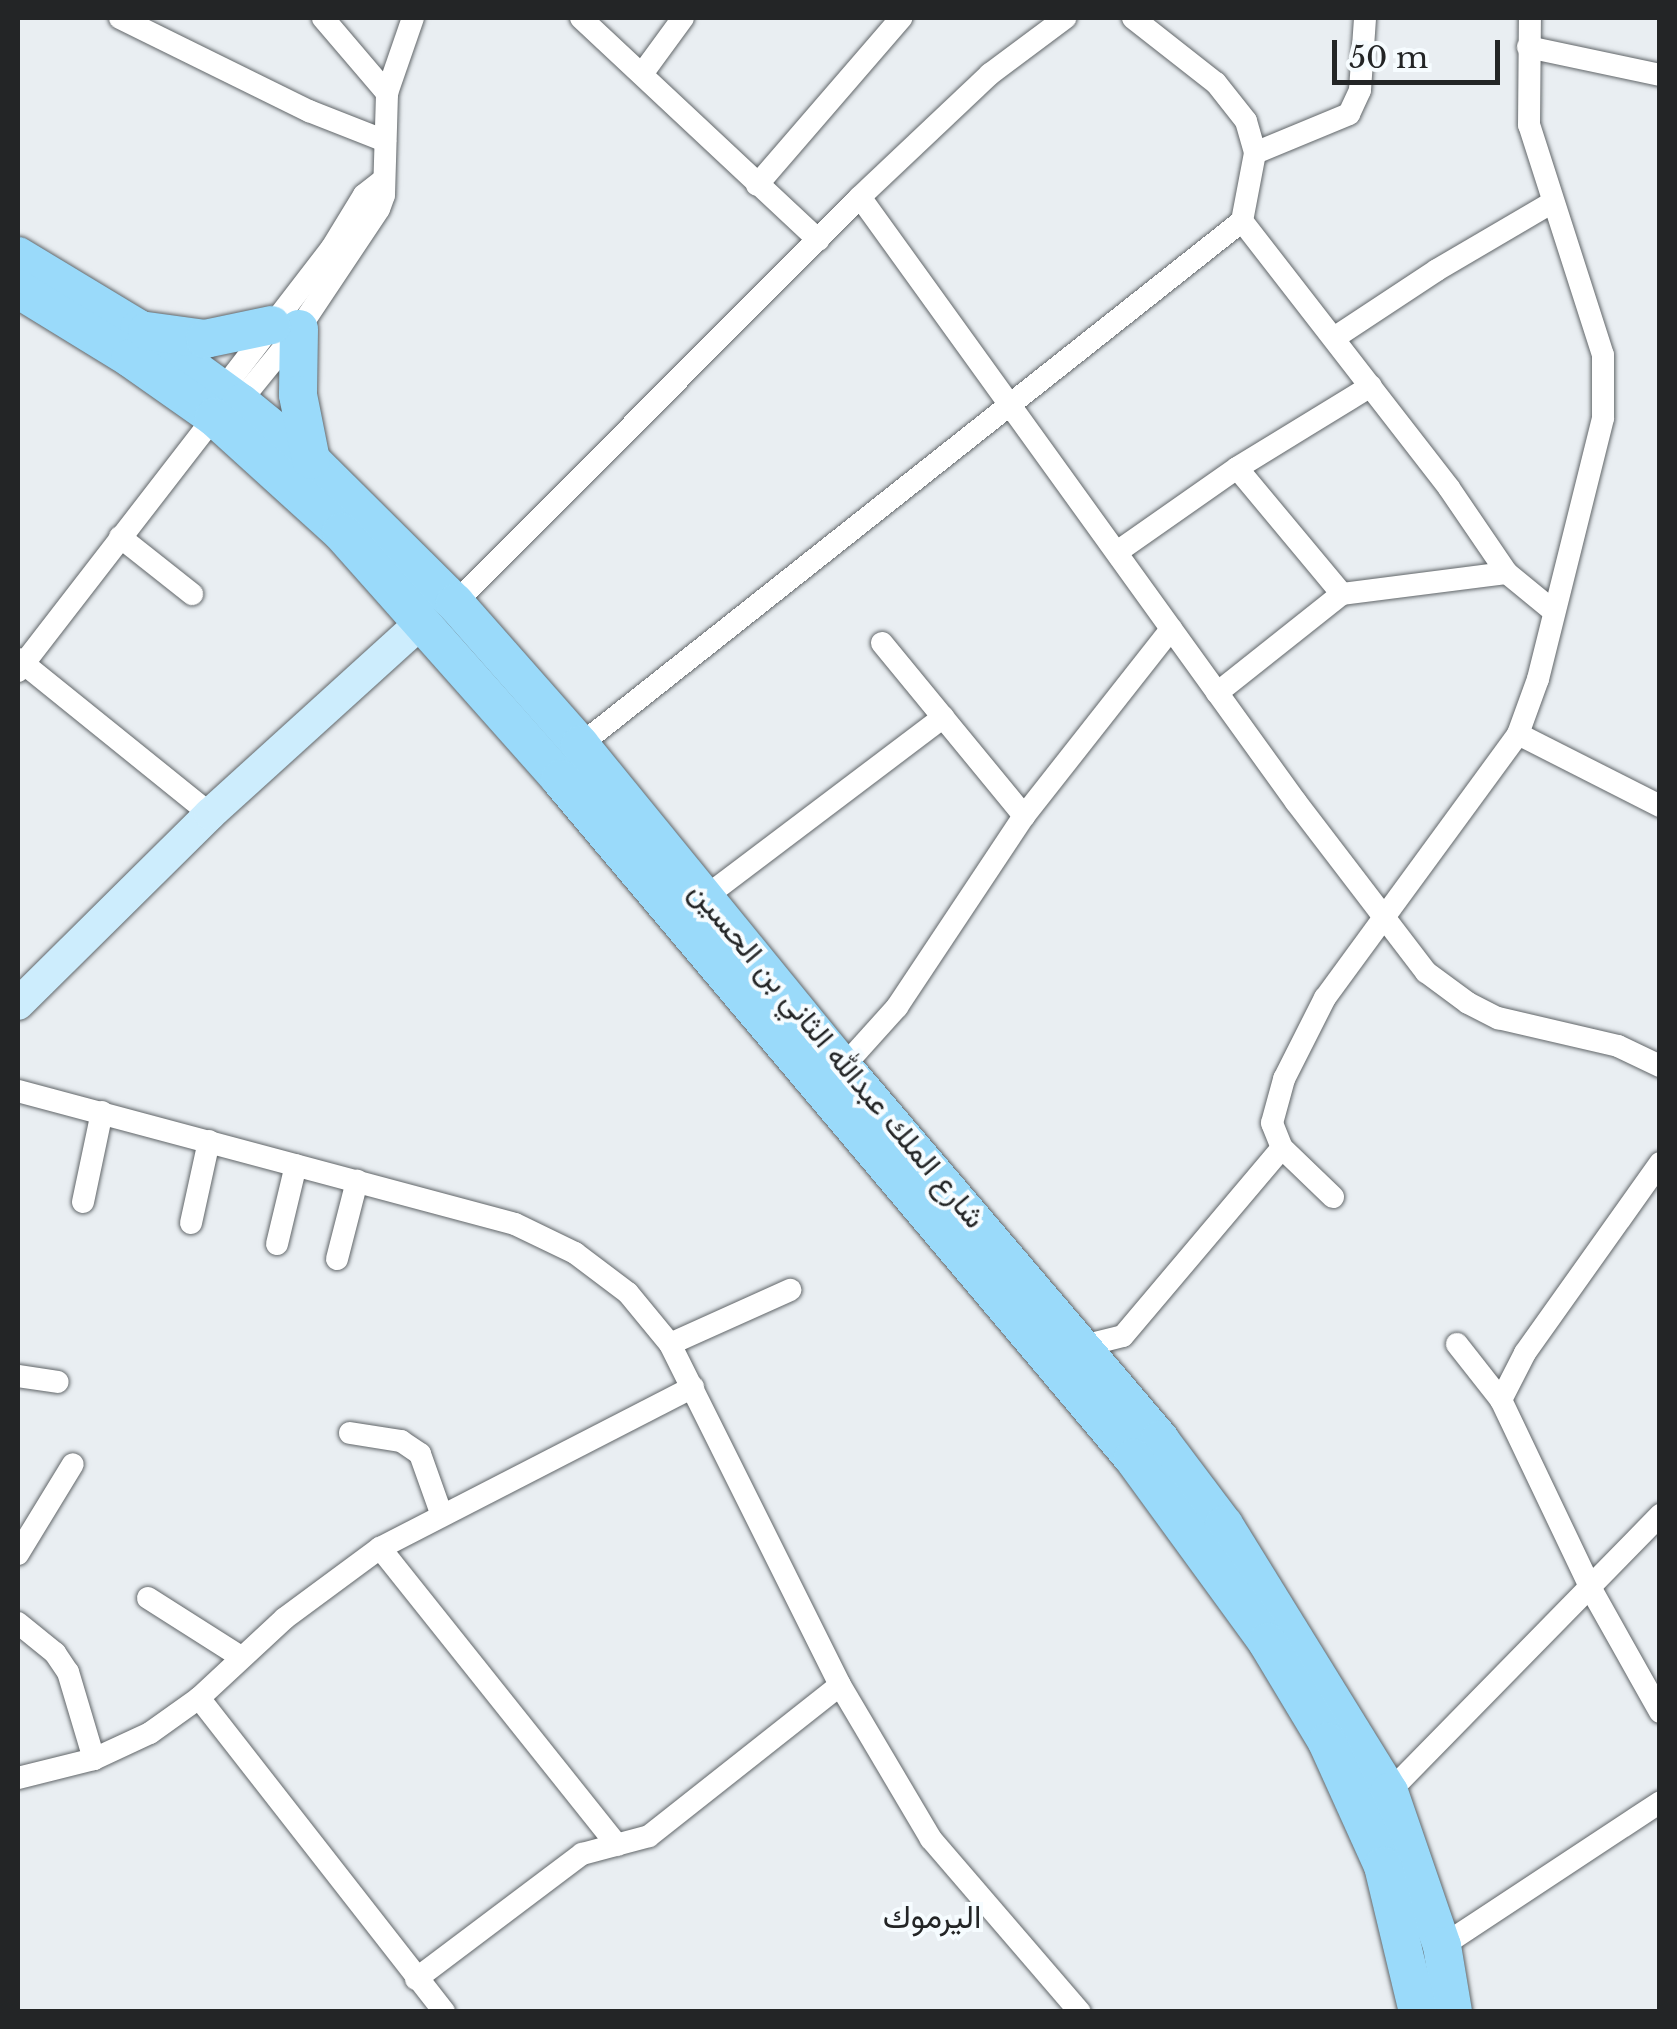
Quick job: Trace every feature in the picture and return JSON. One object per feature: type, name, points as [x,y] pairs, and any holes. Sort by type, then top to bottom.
[{"type":"main road","name":"شارع الملك عبدالله الثاني بن الحسين","points":[[18,256],[139,329],[226,403],[311,460],[1065,1352],[1224,1525],[1389,1792],[1442,1946],[1454,2012]]},
{"type":"main road","name":"شارع الملك عبدالله الثاني بن الحسين","points":[[18,289],[130,358],[226,403],[308,499],[439,612],[580,745],[843,1066],[1065,1352],[1133,1458],[1298,1690],[1353,1795],[1383,1866],[1418,2012]]},
{"type":"main road","points":[[139,329],[205,339],[286,327],[311,460]]},
{"type":"street","points":[[120,18],[310,110],[385,141]]},
{"type":"street","points":[[323,18],[388,93]]},
{"type":"street","points":[[210,814],[19,664],[286,327],[364,195],[383,180],[388,93],[413,18]]},
{"type":"street","points":[[581,18],[818,240]]},
{"type":"street","points":[[642,74],[683,18]]},
{"type":"street","points":[[757,185],[901,18]]},
{"type":"street","points":[[18,1004],[210,814],[439,612],[990,74],[1065,18]]},
{"type":"street","points":[[580,745],[1242,221],[1255,153],[1246,120],[1216,83],[1133,18]]},
{"type":"street","points":[[1255,153],[1349,114],[1360,90],[1365,18]]},
{"type":"street","points":[[1332,1197],[1282,1148],[1272,1124],[1284,1080],[1324,998],[1518,734],[1538,679],[1602,418],[1603,356],[1529,125],[1530,18]]},
{"type":"street","points":[[1528,47],[1660,75]]},
{"type":"street","points":[[860,198],[1013,405],[1217,693],[1426,972],[1468,1003],[1498,1018],[1618,1046],[1660,1066]]},
{"type":"street","points":[[1334,338],[1437,270],[1551,203]]},
{"type":"street","points":[[1242,221],[1449,488],[1507,573],[1552,610]]},
{"type":"street","points":[[1117,552],[1238,468],[1371,386]]},
{"type":"street","points":[[1238,468],[1342,594]]},
{"type":"street","points":[[120,537],[192,594]]},
{"type":"street","points":[[1217,693],[1342,594],[1507,573]]},
{"type":"street","points":[[843,1066],[896,1008],[1024,816],[1171,629]]},
{"type":"street","points":[[882,643],[1024,816]]},
{"type":"street","points":[[704,898],[943,717]]},
{"type":"street","points":[[1518,734],[1660,806]]},
{"type":"street","points":[[18,1090],[358,1181],[546,1237],[628,1293],[670,1344],[840,1685],[931,1839],[1080,2012]]},
{"type":"street","points":[[82,1202],[102,1112]]},
{"type":"street","points":[[191,1223],[209,1141]]},
{"type":"street","points":[[1065,1352],[1113,1341],[1131,1328],[1282,1148]]},
{"type":"street","points":[[1501,1400],[1525,1353],[1660,1162]]},
{"type":"street","points":[[277,1244],[296,1165]]},
{"type":"street","points":[[338,1259],[358,1181]]},
{"type":"street","points":[[670,1344],[790,1290]]},
{"type":"street","points":[[1457,1344],[1501,1400],[1591,1589],[1660,1712]]},
{"type":"street","points":[[18,1376],[58,1382]]},
{"type":"street","points":[[18,1778],[94,1760],[150,1733],[199,1698],[241,1657],[332,1581],[380,1548],[441,1513],[693,1387]]},
{"type":"street","points":[[350,1433],[400,1441],[420,1454],[441,1513]]},
{"type":"street","points":[[19,1545],[74,1464]]},
{"type":"street","points":[[1389,1792],[1660,1516]]},
{"type":"street","points":[[380,1548],[617,1844]]},
{"type":"street","points":[[148,1598],[241,1657]]},
{"type":"street","points":[[18,1623],[55,1653],[68,1672],[94,1760]]},
{"type":"street","points":[[416,1979],[582,1854],[648,1836],[840,1685]]},
{"type":"street","points":[[199,1698],[444,2012]]},
{"type":"street","points":[[1442,1946],[1660,1802]]},
{"type":"district","name":"اليرموك","points":[[932,1917]]}]
